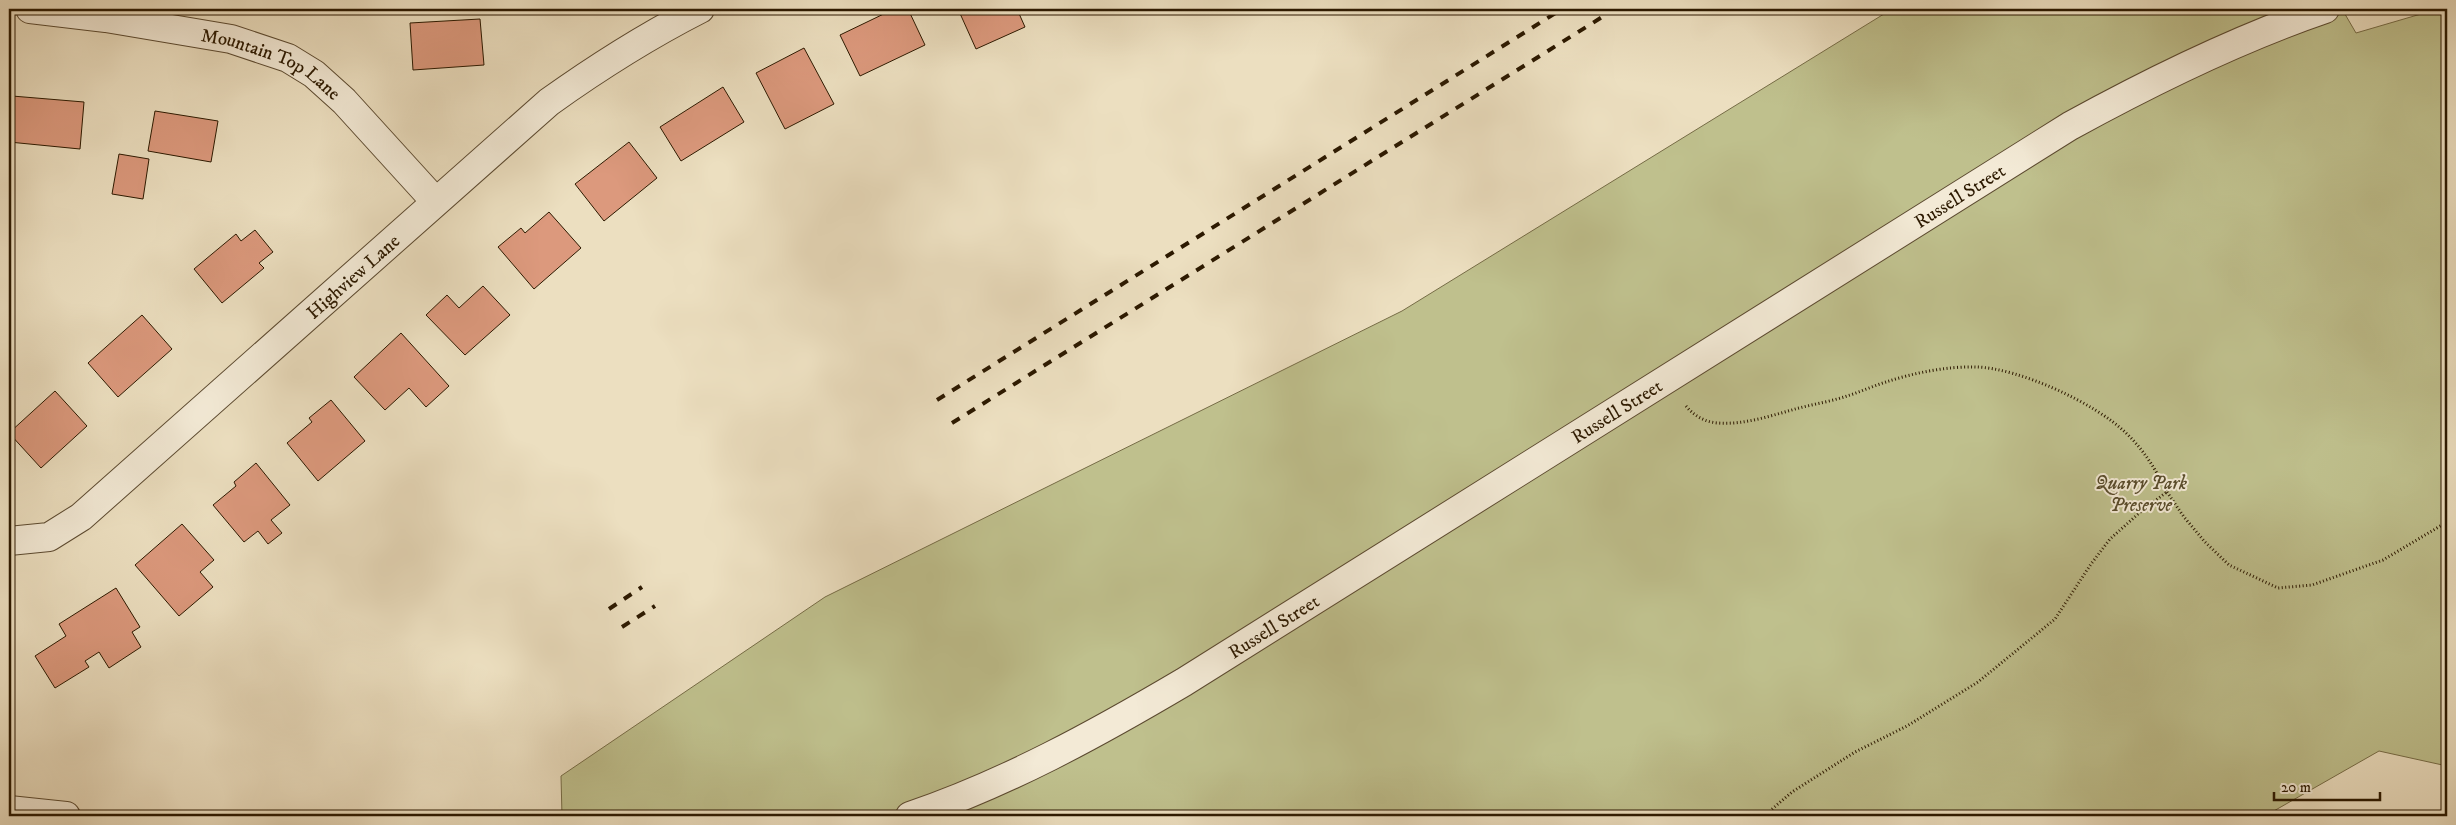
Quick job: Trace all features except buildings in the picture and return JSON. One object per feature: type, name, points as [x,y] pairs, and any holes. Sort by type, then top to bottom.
[{"type":"street","name":"Mountain Top Lane","points":[[30,9],[106,18],[231,39],[288,58],[314,74],[344,101],[435,201]]},
{"type":"street","name":"Highview Lane","points":[[9,541],[49,536],[81,517],[435,201],[549,102],[611,58],[655,32],[700,9]]},
{"type":"street","name":"Russell Street","points":[[910,816],[966,797],[1090,737],[1184,682],[2070,126],[2162,78],[2248,39],[2325,9]]},
{"type":"street","points":[[9,810],[66,816]]},
{"type":"path","points":[[1667,379],[1690,411],[1701,420],[1718,423],[1766,418],[1846,397],[1888,381],[1947,369],[1976,367],[2001,370],[2028,378],[2067,395],[2102,414],[2126,432],[2144,452],[2167,492],[2200,536],[2229,565],[2278,588],[2312,585],[2383,560],[2447,522]]},
{"type":"path","points":[[1764,816],[1792,792],[1855,752],[1907,726],[1978,682],[2056,619],[2091,564],[2110,539],[2134,517],[2167,492]]},
{"type":"green space","name":"Quarry Park Preserve","points":[[1892,9],[2342,9],[2356,33],[2438,9],[2447,9],[2447,766],[2379,751],[2265,816],[562,816],[561,776],[825,597],[1402,311]]},
{"type":"railway","points":[[937,400],[1562,9]]},
{"type":"railway","points":[[952,423],[1615,9]]},
{"type":"railway","points":[[609,609],[642,587]]},
{"type":"railway","points":[[622,627],[655,606]]}]
